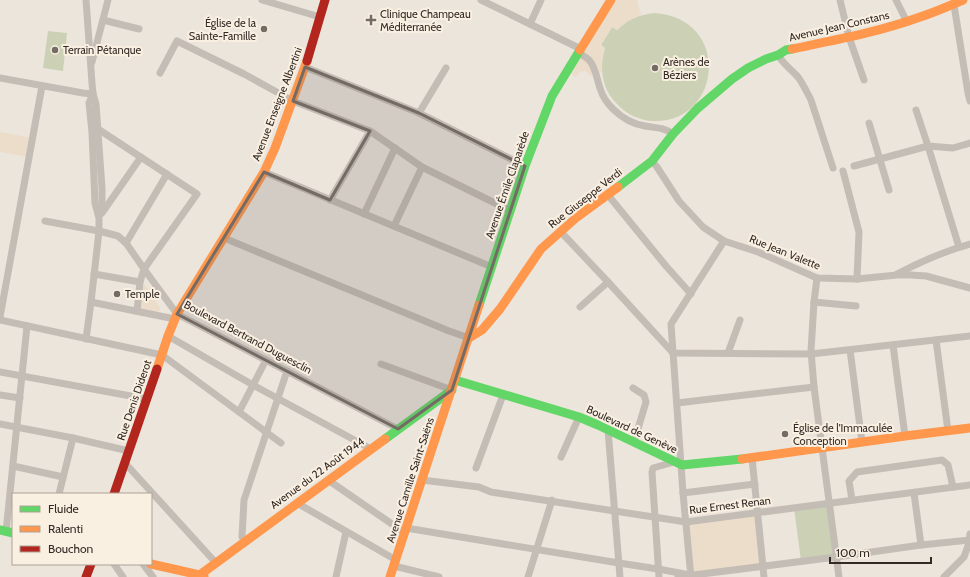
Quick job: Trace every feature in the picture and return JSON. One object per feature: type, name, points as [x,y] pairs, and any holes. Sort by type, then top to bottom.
[{"type":"street","points":[[86,0],[93,94],[96,104],[102,196],[86,339]]},
{"type":"street","points":[[91,68],[108,0]]},
{"type":"street","points":[[262,0],[271,1],[320,17]]},
{"type":"street","name":"Avenue Enseigne Albertini","points":[[176,316],[264,172],[305,67],[324,0]]},
{"type":"street","points":[[481,0],[490,2],[580,51],[592,65],[601,92],[612,108],[623,117],[633,122],[644,126],[662,128],[673,134]]},
{"type":"street","points":[[530,24],[541,0]]},
{"type":"street","name":"Avenue Émile Claparède","points":[[452,390],[525,166],[552,96],[611,0]]},
{"type":"street","points":[[840,0],[849,37],[864,80]]},
{"type":"street","points":[[896,0],[907,22]]},
{"type":"street","name":"Avenue Jean Constans","points":[[673,134],[698,108],[732,79],[748,68],[766,59],[778,55],[786,50],[849,37],[918,19],[963,0]]},
{"type":"street","points":[[954,4],[970,101]]},
{"type":"street","points":[[103,20],[139,29]]},
{"type":"street","points":[[160,73],[177,41],[293,101],[370,131],[422,167],[510,211]]},
{"type":"street","points":[[778,55],[782,62],[798,77],[808,93],[832,168]]},
{"type":"street","points":[[305,67],[419,113],[525,166]]},
{"type":"street","points":[[419,113],[446,68]]},
{"type":"street","points":[[0,78],[93,94]]},
{"type":"street","points":[[42,86],[0,319],[162,355],[281,443]]},
{"type":"street","points":[[93,94],[90,103],[96,203],[99,218]]},
{"type":"street","points":[[916,110],[959,247]]},
{"type":"street","points":[[869,123],[889,190]]},
{"type":"street","points":[[98,129],[197,194],[144,269],[140,282],[137,312]]},
{"type":"street","points":[[330,200],[370,131]]},
{"type":"street","name":"Rue Giuseppe Verdi","points":[[469,338],[482,330],[500,309],[541,249],[577,217],[652,161],[673,134]]},
{"type":"street","points":[[854,166],[928,146],[953,148],[970,143]]},
{"type":"street","points":[[364,214],[395,148]]},
{"type":"street","points":[[99,218],[141,157]]},
{"type":"street","name":"Rue Jean Valette","points":[[652,161],[679,201],[703,227],[724,241],[758,252],[817,278],[857,279],[897,275],[926,276],[970,288]]},
{"type":"street","points":[[394,226],[422,167]]},
{"type":"street","points":[[843,171],[859,232],[857,279]]},
{"type":"street","points":[[264,172],[492,267]]},
{"type":"street","points":[[126,243],[167,174]]},
{"type":"street","points":[[608,195],[691,294]]},
{"type":"street","name":"Boulevard Bertrand Duguesclin","points":[[45,221],[118,236],[126,243],[167,299],[176,316],[287,370],[398,429]]},
{"type":"street","points":[[560,231],[673,353],[811,354],[970,336]]},
{"type":"street","points":[[224,238],[469,338]]},
{"type":"street","points":[[691,576],[683,493],[678,463],[677,402],[672,324],[724,241]]},
{"type":"street","points":[[897,275],[915,264],[970,244]]},
{"type":"street","points":[[94,274],[140,282]]},
{"type":"street","points":[[817,278],[811,354],[839,577]]},
{"type":"street","points":[[580,306],[608,282]]},
{"type":"street","points":[[91,302],[137,312],[176,316]]},
{"type":"street","points":[[814,302],[856,306]]},
{"type":"street","name":"Rue Denis Diderot","points":[[114,493],[176,316]]},
{"type":"street","points":[[728,353],[740,320]]},
{"type":"street","points":[[6,532],[27,326]]},
{"type":"street","points":[[168,336],[253,385],[371,449]]},
{"type":"street","points":[[936,340],[948,431]]},
{"type":"street","points":[[893,345],[905,436]]},
{"type":"street","points":[[850,350],[862,442]]},
{"type":"street","points":[[239,412],[266,360]]},
{"type":"street","points":[[381,364],[452,390]]},
{"type":"street","points":[[245,542],[242,537],[244,500],[287,370]]},
{"type":"street","points":[[0,372],[147,398]]},
{"type":"street","name":"Boulevard de Genève","points":[[455,380],[579,417],[678,463],[752,458],[970,428]]},
{"type":"street","points":[[677,402],[814,387]]},
{"type":"street","points":[[633,388],[644,395],[646,402],[634,442]]},
{"type":"street","name":"Avenue du 22 Août 1944","points":[[202,576],[216,563],[452,390]]},
{"type":"street","name":"Avenue Camille Saint-Saëns","points":[[390,577],[452,390]]},
{"type":"street","points":[[0,395],[20,398]]},
{"type":"street","points":[[476,468],[503,395]]},
{"type":"street","points":[[560,457],[579,417]]},
{"type":"street","points":[[0,424],[73,438],[129,451]]},
{"type":"street","points":[[608,430],[620,577]]},
{"type":"street","points":[[59,493],[73,438]]},
{"type":"street","points":[[655,452],[657,458],[651,476],[659,577]]},
{"type":"street","points":[[752,458],[764,577]]},
{"type":"street","points":[[852,500],[849,481],[857,472],[942,460],[948,464],[953,487]]},
{"type":"street","points":[[125,463],[216,563]]},
{"type":"street","points":[[653,468],[678,463]]},
{"type":"street","points":[[13,466],[63,477]]},
{"type":"street","points":[[328,480],[406,530],[658,569],[691,576]]},
{"type":"street","name":"Rue Ernest Renan","points":[[422,480],[686,522],[970,485]]},
{"type":"street","points":[[683,493],[755,484]]},
{"type":"street","points":[[914,493],[921,545]]},
{"type":"street","points":[[528,577],[552,500]]},
{"type":"street","points":[[297,503],[395,563],[439,577]]},
{"type":"street","points":[[336,577],[346,532]]},
{"type":"street","points":[[678,577],[970,538],[964,557],[944,577]]},
{"type":"street","points":[[152,564],[202,576]]},
{"type":"street","points":[[86,577],[91,565]]},
{"type":"street","points":[[115,565],[123,577]]},
{"type":"street","points":[[144,565],[153,577]]},
{"type":"highlighted area","points":[[305,67],[419,113],[525,166],[452,390],[398,429],[177,314],[264,172],[330,200],[370,131],[293,101]]},
{"type":"green space","name":"Arènes de Béziers","points":[[654,13],[679,19],[697,33],[707,50],[709,70],[704,90],[693,107],[675,118],[652,121],[638,118],[629,114],[612,98],[603,78],[602,63],[605,48],[601,45],[612,27],[617,30],[634,18]]},
{"type":"green space","name":"Terrain Pétanque","points":[[48,31],[67,33],[63,71],[43,68]]},
{"type":"green space","points":[[829,503],[836,557],[801,561],[794,508]]},
{"type":"shaded area","points":[[615,0],[638,0],[637,2],[641,15],[629,20],[617,30],[612,27],[601,45],[605,48],[602,59],[602,72],[591,76],[585,71],[580,72],[576,77],[570,73]]},
{"type":"shaded area","points":[[0,132],[33,138],[29,157],[0,152]]},
{"type":"shaded area","points":[[143,285],[146,286],[160,308],[158,312],[143,310],[140,306]]},
{"type":"shaded area","points":[[757,513],[763,566],[691,575],[686,522]]},
{"type":"traffic: fast","points":[[618,187],[652,161],[673,134],[698,108],[732,79],[748,68],[786,50],[792,49]]},
{"type":"traffic: fast","points":[[479,305],[525,166],[552,96],[580,50]]},
{"type":"traffic: fast","points":[[455,380],[579,417],[682,465],[742,459]]},
{"type":"traffic: fast","points":[[385,439],[452,390]]},
{"type":"traffic: fast","points":[[0,530],[12,533]]},
{"type":"traffic: slow","points":[[580,50],[611,0]]},
{"type":"traffic: slow","points":[[792,49],[889,27],[931,13],[963,0]]},
{"type":"traffic: slow","points":[[157,369],[177,314],[264,172],[275,148],[307,61]]},
{"type":"traffic: slow","points":[[469,338],[482,330],[500,309],[541,249],[577,217],[618,187]]},
{"type":"traffic: slow","points":[[390,577],[479,305]]},
{"type":"traffic: slow","points":[[742,459],[970,428]]},
{"type":"traffic: slow","points":[[197,577],[385,439]]},
{"type":"traffic: slow","points":[[152,564],[204,576]]},
{"type":"traffic: jam","points":[[307,61],[325,0]]},
{"type":"traffic: jam","points":[[114,493],[157,369]]},
{"type":"traffic: jam","points":[[86,577],[91,565]]},
{"type":"place","name":"Clinique Champeau Méditerranée","points":[[371,20]]},
{"type":"place","name":"Église de la Sainte-Famille","points":[[264,29]]},
{"type":"place","name":"Terrain Pétanque","points":[[55,50]]},
{"type":"place","name":"Arènes de Béziers","points":[[655,68]]},
{"type":"place","name":"Temple","points":[[117,294]]},
{"type":"place","name":"Église de l'Immaculée Conception","points":[[785,434]]}]
